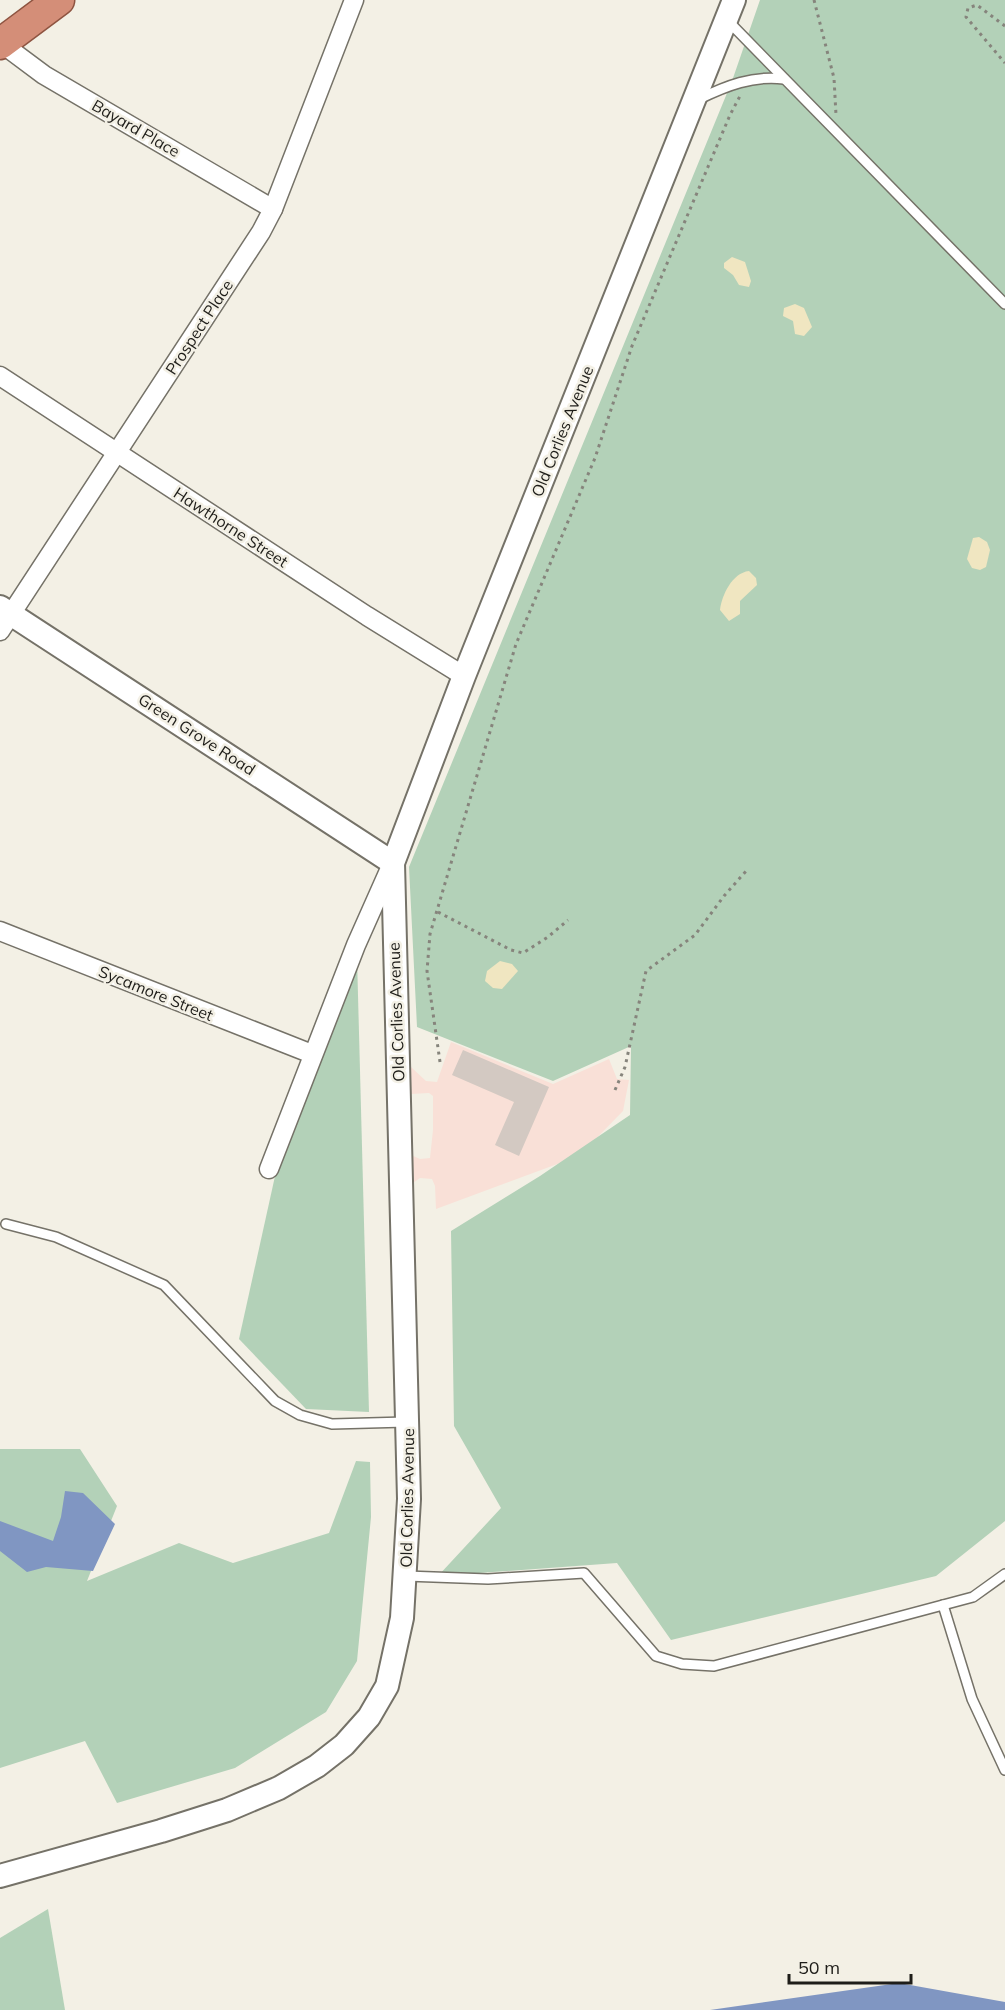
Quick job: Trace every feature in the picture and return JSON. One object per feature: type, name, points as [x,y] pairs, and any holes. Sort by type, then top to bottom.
[{"type":"highway","points":[[0,44],[59,0]]},
{"type":"street","name":"Prospect Place","points":[[4,617],[117,452],[273,209],[354,0]]},
{"type":"street","name":"Old Corlies Avenue","points":[[268,1169],[356,945],[393,863],[464,676],[730,10]]},
{"type":"street","name":"Bayard Place","points":[[0,44],[44,75],[273,209]]},
{"type":"street","name":"Hawthorne Street","points":[[0,376],[464,676]]},
{"type":"street","name":"Green Grove Road","points":[[4,617],[393,863]]},
{"type":"street","name":"Old Corlies Avenue","points":[[0,1876],[227,1810],[279,1788],[331,1757],[369,1717],[387,1686],[395,1656],[406,1576],[409,1422],[393,863]]},
{"type":"street","name":"Sycamore Street","points":[[0,930],[312,1054]]},
{"type":"lane","points":[[730,10],[784,79],[1005,304]]},
{"type":"lane","points":[[694,101],[722,88],[759,79],[784,79]]},
{"type":"lane","points":[[6,1224],[56,1237],[164,1285],[275,1401],[300,1415],[332,1424],[409,1422]]},
{"type":"lane","points":[[406,1576],[488,1579],[584,1574],[656,1656],[682,1664],[714,1666],[973,1597],[1005,1574]]},
{"type":"lane","points":[[943,1605],[972,1699],[1005,1770]]},
{"type":"path","points":[[814,0],[834,78],[836,132]]},
{"type":"path","points":[[1005,26],[977,5],[968,8],[966,17],[1005,63]]},
{"type":"path","points":[[440,1062],[427,971],[430,934],[516,644],[596,458],[632,346],[730,115],[746,89],[759,79]]},
{"type":"path","points":[[615,1090],[625,1067],[646,971],[695,935],[747,870]]},
{"type":"path","points":[[438,912],[511,950],[523,953],[548,937],[568,920]]},
{"type":"shaded area","points":[[451,1042],[553,1084],[609,1059],[617,1079],[629,1080],[623,1111],[579,1156],[436,1209],[435,1186],[432,1179],[420,1178],[410,1185],[411,1155],[420,1159],[430,1158],[433,1130],[433,1096],[429,1093],[411,1094],[411,1067],[426,1081],[437,1082]]},
{"type":"green space","points":[[760,0],[1005,0],[1005,1521],[936,1576],[671,1640],[617,1563],[438,1576],[501,1508],[454,1426],[451,1231],[540,1176],[630,1115],[631,1046],[553,1081],[417,1027],[409,867],[732,81]]},
{"type":"green space","points":[[357,957],[369,1412],[306,1409],[239,1339],[281,1149]]},
{"type":"green space","points":[[0,1449],[80,1449],[117,1506],[87,1581],[179,1543],[233,1563],[329,1533],[356,1461],[370,1462],[371,1517],[357,1661],[326,1712],[235,1768],[117,1803],[85,1741],[0,1768]]},
{"type":"green space","points":[[48,1909],[65,2010],[0,2010],[0,1938]]},
{"type":"sand","points":[[732,257],[745,262],[751,281],[749,287],[739,285],[733,275],[724,268],[724,263]]},
{"type":"sand","points":[[795,304],[804,308],[812,327],[804,336],[795,334],[793,321],[783,316],[784,308]]},
{"type":"sand","points":[[979,537],[987,542],[990,550],[986,567],[980,570],[972,568],[967,559],[973,538]]},
{"type":"sand","points":[[749,571],[756,578],[757,585],[740,601],[740,614],[729,621],[720,610],[723,598],[733,580]]},
{"type":"sand","points":[[500,961],[512,964],[518,971],[502,989],[493,988],[485,981],[487,971]]},
{"type":"water","points":[[65,1491],[83,1493],[115,1524],[93,1571],[46,1567],[27,1572],[0,1551],[0,1521],[53,1541],[61,1517]]},
{"type":"water","points":[[899,1983],[1005,2002],[1005,2010],[710,2010]]},
{"type":"building","points":[[463,1050],[549,1087],[519,1156],[495,1145],[514,1102],[452,1075]]}]
